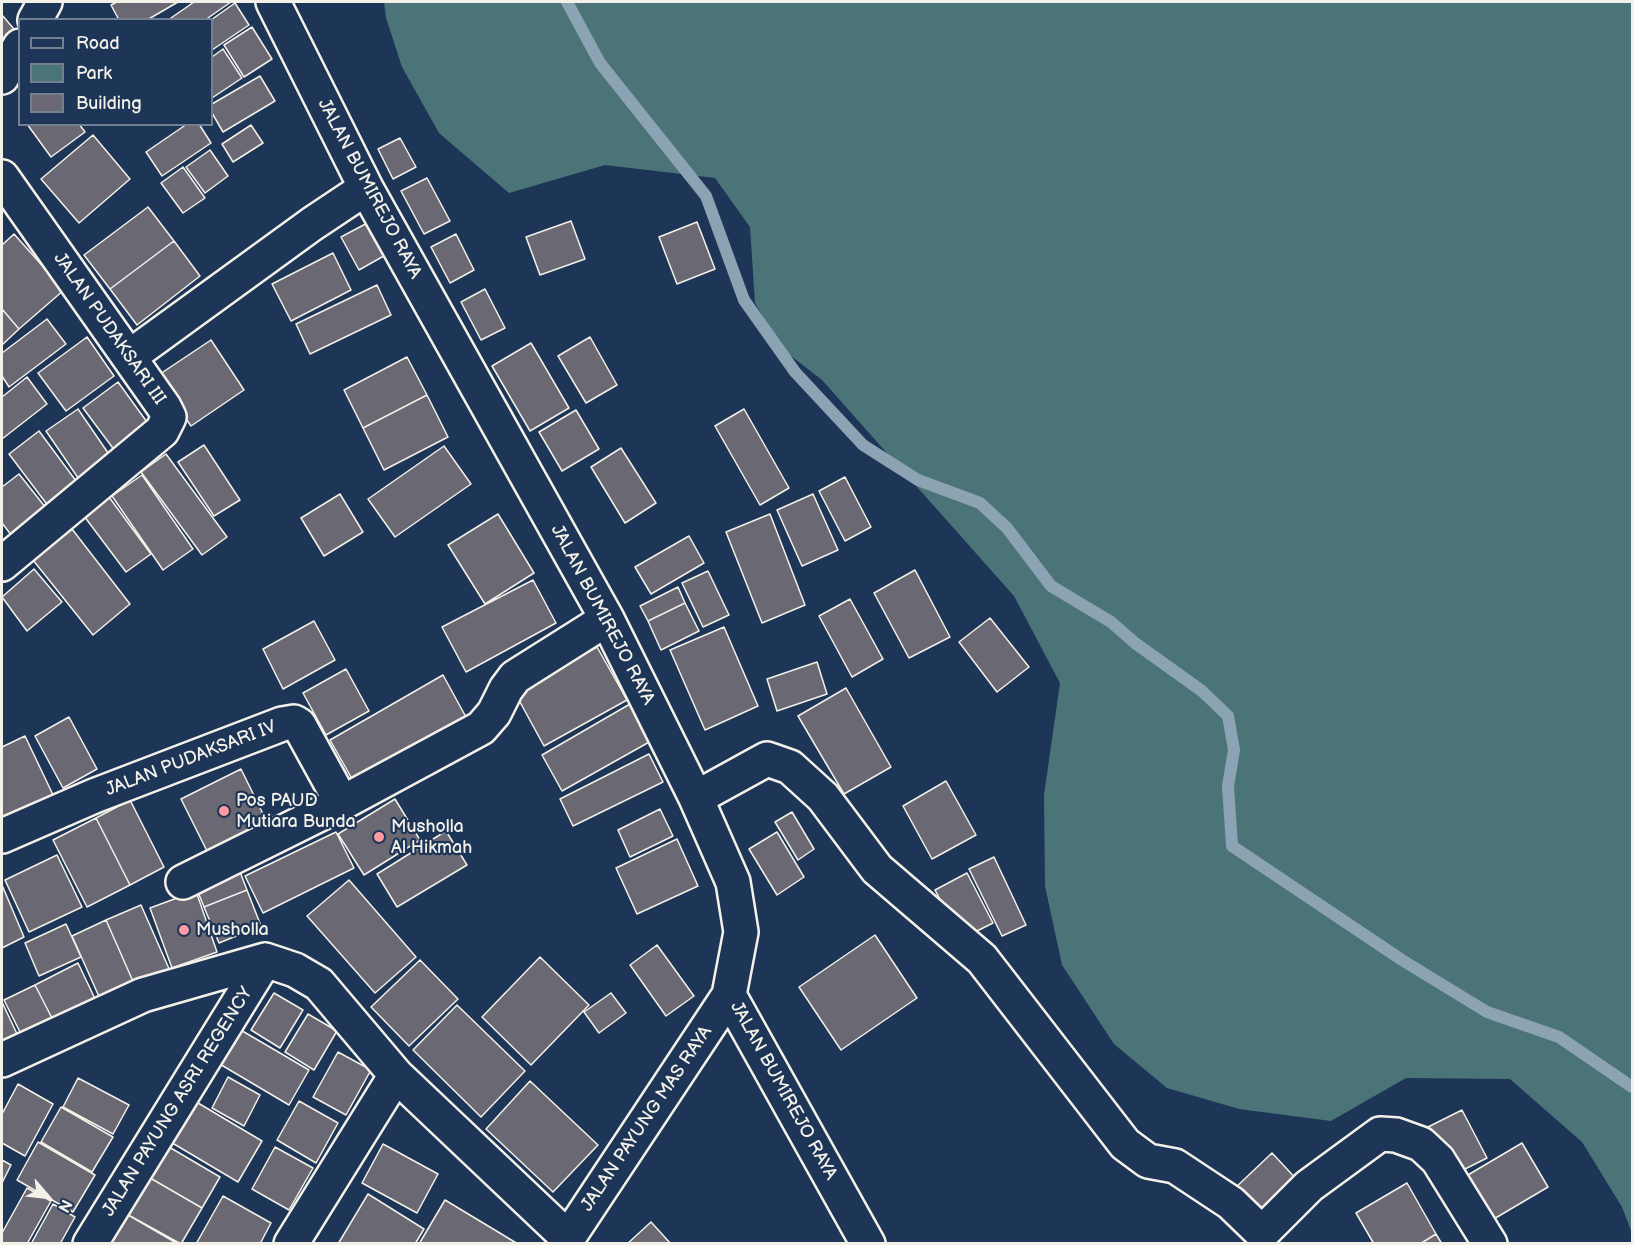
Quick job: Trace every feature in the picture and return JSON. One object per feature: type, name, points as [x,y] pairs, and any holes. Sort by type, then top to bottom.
[{"type":"street","points":[[36,18],[45,2]]},
{"type":"street","name":"JALAN BUMIREJO RAYA","points":[[273,2],[366,188],[607,619],[696,798],[733,882],[735,892],[741,932],[729,994],[868,1244]]},
{"type":"street","points":[[2,77],[18,49]]},
{"type":"street","name":"JALAN PUDAKSARI III","points":[[2,177],[169,417],[162,431],[2,564]]},
{"type":"street","points":[[129,357],[312,224],[366,188]]},
{"type":"street","points":[[183,882],[342,803],[481,728],[494,713],[515,677],[607,619]]},
{"type":"street","name":"JALAN PUDAKSARI IV","points":[[2,836],[94,796],[282,724],[294,722],[299,725],[342,803]]},
{"type":"street","points":[[696,798],[767,759],[790,767],[823,797],[877,869],[982,959],[1125,1144],[1148,1161],[1175,1166],[1231,1203],[1261,1240],[1309,1186],[1380,1134],[1396,1135],[1421,1144],[1438,1160],[1490,1244]]},
{"type":"street","points":[[265,960],[295,970],[319,984],[396,1075],[566,1241]]},
{"type":"street","name":"JALAN PAYUNG ASRI REGENCY","points":[[2,1060],[143,995],[265,960]]},
{"type":"street","name":"JALAN PAYUNG ASRI REGENCY","points":[[90,1244],[265,960]]},
{"type":"street","name":"JALAN PAYUNG MAS RAYA","points":[[566,1241],[729,994]]},
{"type":"street","points":[[291,1244],[396,1075]]},
{"type":"green space","points":[[384,2],[1632,2],[1632,1233],[1622,1207],[1582,1142],[1510,1079],[1406,1078],[1331,1121],[1239,1109],[1167,1088],[1114,1044],[1062,965],[1045,886],[1044,795],[1060,683],[1014,596],[822,380],[782,349],[755,303],[750,227],[715,178],[605,165],[509,193],[439,133],[402,67],[386,18]]},
{"type":"building","points":[[117,2],[178,2],[150,18],[118,18],[111,5]]},
{"type":"building","points":[[194,2],[231,2],[208,18],[171,18]]},
{"type":"building","points":[[235,3],[249,25],[213,49],[213,19]]},
{"type":"building","points":[[2,15],[18,34],[18,39],[2,60]]},
{"type":"building","points":[[252,27],[272,59],[244,77],[224,45]]},
{"type":"building","points":[[223,49],[242,78],[213,97],[213,56]]},
{"type":"building","points":[[260,76],[275,101],[223,132],[213,115],[213,103]]},
{"type":"building","points":[[251,125],[263,143],[233,162],[222,144]]},
{"type":"building","points":[[28,126],[80,126],[85,132],[51,157]]},
{"type":"building","points":[[184,126],[200,126],[211,143],[162,176],[146,152]]},
{"type":"building","points":[[93,135],[130,179],[79,223],[41,179]]},
{"type":"building","points":[[400,138],[416,167],[393,179],[378,149]]},
{"type":"building","points":[[210,150],[228,176],[205,193],[186,167]]},
{"type":"building","points":[[183,167],[205,198],[183,213],[161,183]]},
{"type":"building","points":[[427,178],[450,221],[424,234],[401,191]]},
{"type":"building","points":[[148,207],[174,241],[110,289],[84,255]]},
{"type":"building","points":[[371,221],[389,253],[359,270],[341,237]]},
{"type":"building","points":[[571,221],[585,259],[540,275],[526,237]]},
{"type":"building","points":[[697,222],[715,269],[677,284],[659,237]]},
{"type":"building","points":[[14,234],[64,290],[19,329],[2,309],[2,245]]},
{"type":"building","points":[[456,234],[474,270],[450,283],[431,247]]},
{"type":"building","points":[[174,241],[200,276],[137,325],[110,289]]},
{"type":"building","points":[[333,253],[351,290],[291,321],[272,284]]},
{"type":"building","points":[[377,285],[391,315],[310,354],[296,324]]},
{"type":"building","points":[[485,289],[505,328],[481,340],[461,302]]},
{"type":"building","points":[[2,309],[19,329],[2,345]]},
{"type":"building","points":[[47,319],[66,344],[9,387],[2,376],[2,353]]},
{"type":"building","points":[[87,337],[114,376],[66,411],[38,373]]},
{"type":"building","points":[[590,337],[617,385],[586,403],[558,356]]},
{"type":"building","points":[[211,340],[244,390],[191,426],[157,376]]},
{"type":"building","points":[[531,343],[569,408],[530,431],[492,366]]},
{"type":"building","points":[[407,357],[427,395],[363,428],[344,390]]},
{"type":"building","points":[[27,377],[47,404],[2,439],[2,397]]},
{"type":"building","points":[[118,382],[155,433],[121,459],[83,408]]},
{"type":"building","points":[[427,395],[448,437],[384,470],[363,428]]},
{"type":"building","points":[[78,409],[117,466],[85,488],[46,431]]},
{"type":"building","points":[[744,409],[789,488],[760,505],[715,426]]},
{"type":"building","points":[[576,410],[599,449],[562,471],[539,432]]},
{"type":"building","points":[[39,431],[82,489],[52,511],[9,454]]},
{"type":"building","points":[[204,445],[240,500],[214,516],[178,462]]},
{"type":"building","points":[[444,446],[471,484],[395,537],[368,499]]},
{"type":"building","points":[[621,448],[656,503],[625,523],[591,467]]},
{"type":"building","points":[[166,454],[227,537],[202,555],[141,472]]},
{"type":"building","points":[[19,474],[46,508],[12,536],[2,523],[2,487]]},
{"type":"building","points":[[142,475],[193,549],[163,570],[112,496]]},
{"type":"building","points":[[845,477],[871,527],[845,541],[819,491]]},
{"type":"building","points":[[340,494],[363,532],[324,556],[301,518]]},
{"type":"building","points":[[813,494],[838,550],[802,566],[777,510]]},
{"type":"building","points":[[109,497],[151,554],[126,572],[84,516]]},
{"type":"building","points":[[498,514],[534,573],[485,604],[448,545]]},
{"type":"building","points":[[770,514],[805,605],[762,623],[726,532]]},
{"type":"building","points":[[72,529],[130,604],[93,635],[33,560]]},
{"type":"building","points":[[689,536],[704,563],[651,594],[635,567]]},
{"type":"building","points":[[34,569],[62,602],[27,631],[2,597]]},
{"type":"building","points":[[915,570],[950,637],[909,658],[874,593]]},
{"type":"building","points":[[708,571],[729,615],[703,627],[682,583]]},
{"type":"building","points":[[533,580],[556,623],[466,672],[442,627]]},
{"type":"building","points":[[678,587],[685,603],[648,621],[640,606]]},
{"type":"building","points":[[850,599],[883,659],[852,677],[819,616]]},
{"type":"building","points":[[685,603],[699,631],[661,650],[648,621]]},
{"type":"building","points":[[990,618],[1029,667],[997,692],[959,642]]},
{"type":"building","points":[[314,621],[335,660],[283,689],[263,649]]},
{"type":"building","points":[[724,627],[758,706],[705,730],[670,650]]},
{"type":"building","points":[[597,647],[627,700],[544,746],[515,693]]},
{"type":"building","points":[[817,662],[827,694],[777,711],[767,679]]},
{"type":"building","points":[[346,669],[369,711],[326,735],[303,693]]},
{"type":"building","points":[[443,675],[472,728],[360,793],[330,740]]},
{"type":"building","points":[[846,688],[891,767],[844,794],[798,716]]},
{"type":"building","points":[[630,704],[651,741],[562,791],[542,755]]},
{"type":"building","points":[[69,717],[97,769],[63,788],[35,736]]},
{"type":"building","points":[[25,736],[55,799],[2,825],[2,747]]},
{"type":"building","points":[[649,754],[663,782],[573,826],[560,799]]},
{"type":"building","name":"Pos PAUD Mutiara Bunda","points":[[241,769],[268,824],[208,853],[181,799]]},
{"type":"building","points":[[946,781],[976,835],[932,859],[903,806]]},
{"type":"building","name":"Musholla Al Hikmah","points":[[395,799],[420,840],[364,875],[338,834]]},
{"type":"building","points":[[130,800],[164,867],[130,885],[96,818]]},
{"type":"building","points":[[660,809],[673,836],[630,857],[618,830]]},
{"type":"building","points":[[792,812],[814,849],[798,860],[775,822]]},
{"type":"building","points":[[96,818],[130,885],[87,907],[53,840]]},
{"type":"building","points":[[446,831],[467,865],[397,907],[377,874]]},
{"type":"building","points":[[336,832],[354,868],[263,913],[245,876]]},
{"type":"building","points":[[777,832],[804,877],[777,895],[749,849]]},
{"type":"building","points":[[677,839],[698,886],[637,914],[616,868]]},
{"type":"building","points":[[57,855],[82,907],[29,932],[5,880]]},
{"type":"building","points":[[994,857],[1026,925],[1002,936],[969,869]]},
{"type":"building","points":[[237,864],[247,890],[204,907],[194,882]]},
{"type":"building","points":[[967,873],[993,923],[961,939],[935,890]]},
{"type":"building","points":[[349,880],[416,957],[375,993],[307,916]]},
{"type":"building","points":[[2,885],[24,937],[2,948]]},
{"type":"building","points":[[247,890],[261,926],[219,943],[204,907]]},
{"type":"building","name":"Musholla","points":[[196,891],[217,952],[172,968],[150,908]]},
{"type":"building","points":[[141,905],[174,980],[139,995],[106,920]]},
{"type":"building","points":[[106,920],[139,995],[105,1010],[72,936]]},
{"type":"building","points":[[66,924],[81,957],[39,976],[25,943]]},
{"type":"building","points":[[875,935],[917,998],[841,1050],[799,987]]},
{"type":"building","points":[[657,945],[694,996],[666,1016],[630,965]]},
{"type":"building","points":[[540,957],[589,1005],[531,1065],[482,1017]]},
{"type":"building","points":[[420,960],[458,999],[409,1046],[371,1007]]},
{"type":"building","points":[[78,963],[97,1003],[55,1024],[35,985]]},
{"type":"building","points":[[35,985],[55,1024],[24,1040],[4,1000]]},
{"type":"building","points":[[274,993],[303,1010],[280,1048],[251,1030]]},
{"type":"building","points":[[611,993],[626,1013],[599,1033],[584,1012]]},
{"type":"building","points":[[2,1002],[18,1036],[2,1044]]},
{"type":"building","points":[[457,1005],[525,1071],[481,1117],[413,1050]]},
{"type":"building","points":[[308,1014],[337,1031],[314,1070],[285,1052]]},
{"type":"building","points":[[239,1029],[309,1070],[289,1105],[218,1063]]},
{"type":"building","points":[[338,1052],[371,1070],[346,1115],[313,1097]]},
{"type":"building","points":[[228,1077],[260,1095],[244,1126],[212,1108]]},
{"type":"building","points":[[78,1078],[129,1105],[113,1134],[63,1107]]},
{"type":"building","points":[[530,1081],[598,1145],[553,1192],[486,1129]]},
{"type":"building","points":[[18,1084],[53,1104],[25,1156],[2,1143],[2,1114]]},
{"type":"building","points":[[193,1100],[262,1141],[238,1182],[169,1141]]},
{"type":"building","points":[[299,1101],[338,1123],[316,1163],[277,1140]]},
{"type":"building","points":[[61,1107],[113,1137],[92,1172],[41,1142]]},
{"type":"building","points":[[1462,1110],[1487,1158],[1453,1175],[1428,1127]]},
{"type":"building","points":[[38,1142],[95,1175],[73,1212],[17,1180]]},
{"type":"building","points":[[1522,1143],[1548,1187],[1482,1226],[1456,1182]]},
{"type":"building","points":[[164,1144],[220,1177],[202,1208],[145,1175]]},
{"type":"building","points":[[383,1144],[438,1174],[417,1213],[362,1183]]},
{"type":"building","points":[[275,1147],[313,1168],[289,1210],[252,1189]]},
{"type":"building","points":[[1272,1153],[1301,1184],[1262,1220],[1234,1189]]},
{"type":"building","points":[[2,1160],[11,1165],[2,1183]]},
{"type":"building","points":[[145,1175],[202,1208],[181,1244],[123,1212]]},
{"type":"building","points":[[1407,1183],[1436,1234],[1420,1244],[1374,1244],[1356,1213]]},
{"type":"building","points":[[27,1188],[51,1201],[27,1244],[2,1244],[2,1233]]},
{"type":"building","points":[[368,1194],[424,1229],[415,1244],[338,1244]]},
{"type":"building","points":[[223,1196],[271,1223],[260,1244],[196,1244]]},
{"type":"building","points":[[445,1200],[518,1244],[419,1244]]},
{"type":"building","points":[[53,1204],[75,1217],[60,1244],[31,1244]]},
{"type":"building","points":[[123,1212],[178,1244],[105,1244]]},
{"type":"building","points":[[651,1222],[671,1244],[627,1244]]},
{"type":"building","points":[[1436,1234],[1442,1244],[1420,1244]]},
{"type":"waterway","points":[[567,2],[600,63],[706,196],[744,300],[795,372],[863,445],[918,480],[980,503],[1007,528],[1051,586],[1111,622],[1135,643],[1202,691],[1228,716],[1234,750],[1228,786],[1232,846],[1402,960],[1487,1012],[1559,1037],[1632,1087]]},
{"type":"place","name":"Pos PAUD Mutiara Bunda","points":[[224,811]]},
{"type":"place","name":"Musholla Al Hikmah","points":[[379,837]]},
{"type":"place","name":"Musholla","points":[[184,930]]}]
